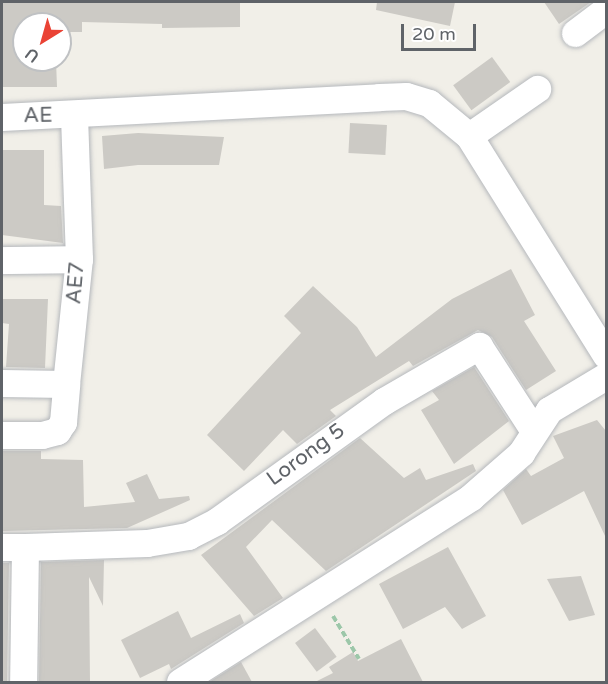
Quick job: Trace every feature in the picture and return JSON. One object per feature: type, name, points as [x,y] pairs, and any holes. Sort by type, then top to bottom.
[{"type":"street","points":[[575,33],[606,10]]},
{"type":"street","points":[[469,136],[537,89]]},
{"type":"street","name":"AE","points":[[2,117],[74,116],[406,96],[429,103],[469,136],[606,355]]},
{"type":"street","name":"AE7","points":[[2,435],[57,431],[63,422],[79,259],[74,116]]},
{"type":"street","points":[[2,260],[79,259]]},
{"type":"street","name":"Lorong 5","points":[[14,547],[147,543],[188,536],[217,521],[384,401],[479,346],[534,431]]},
{"type":"street","points":[[180,682],[471,497],[512,464],[549,410],[606,376]]},
{"type":"street","points":[[2,383],[66,384]]},
{"type":"street","points":[[14,547],[23,682]]},
{"type":"path","points":[[319,594],[359,659]]},
{"type":"building","points":[[2,2],[240,2],[240,27],[162,28],[162,24],[82,22],[82,32],[72,32],[72,12],[12,12],[12,72],[56,72],[57,87],[2,87]]},
{"type":"building","points":[[377,2],[455,2],[450,26],[376,10]]},
{"type":"building","points":[[544,2],[591,2],[559,24]]},
{"type":"building","points":[[492,57],[510,82],[471,110],[453,85]]},
{"type":"building","points":[[350,123],[387,125],[385,155],[348,153]]},
{"type":"building","points":[[138,133],[224,137],[219,165],[138,165],[104,169],[102,136]]},
{"type":"building","points":[[2,150],[44,150],[44,205],[61,206],[63,243],[2,235]]},
{"type":"building","points":[[511,269],[535,315],[524,321],[556,371],[526,390],[492,337],[478,330],[413,366],[409,361],[330,410],[336,416],[297,444],[283,430],[244,471],[207,435],[301,333],[284,316],[313,286],[357,327],[376,357],[452,299]]},
{"type":"building","points":[[2,299],[48,299],[45,368],[6,367],[9,324],[2,323]]},
{"type":"building","points":[[474,367],[509,421],[454,464],[421,410],[439,400],[432,391]]},
{"type":"building","points":[[597,420],[606,431],[606,538],[584,491],[522,525],[503,490],[526,469],[531,476],[564,458],[553,436]]},
{"type":"building","points":[[360,438],[404,478],[420,468],[426,480],[473,464],[476,471],[326,571],[272,520],[246,547],[283,598],[254,616],[201,555]]},
{"type":"building","points":[[2,451],[41,451],[41,459],[83,460],[84,507],[135,502],[126,483],[147,474],[159,499],[189,496],[190,500],[127,528],[2,531]]},
{"type":"building","points":[[448,547],[486,616],[462,629],[445,607],[403,629],[379,584]]},
{"type":"building","points":[[104,560],[103,606],[89,577],[90,682],[39,682],[41,562]]},
{"type":"building","points":[[2,563],[9,563],[7,682],[2,682]]},
{"type":"building","points":[[581,576],[595,615],[569,621],[547,579]]},
{"type":"building","points":[[178,611],[191,638],[240,614],[244,623],[171,669],[169,664],[140,678],[121,640]]},
{"type":"building","points":[[315,628],[337,657],[317,672],[295,643]]},
{"type":"building","points":[[401,639],[423,682],[315,682],[333,673],[329,667],[353,652],[358,661]]},
{"type":"building","points":[[241,662],[252,682],[209,682]]}]
